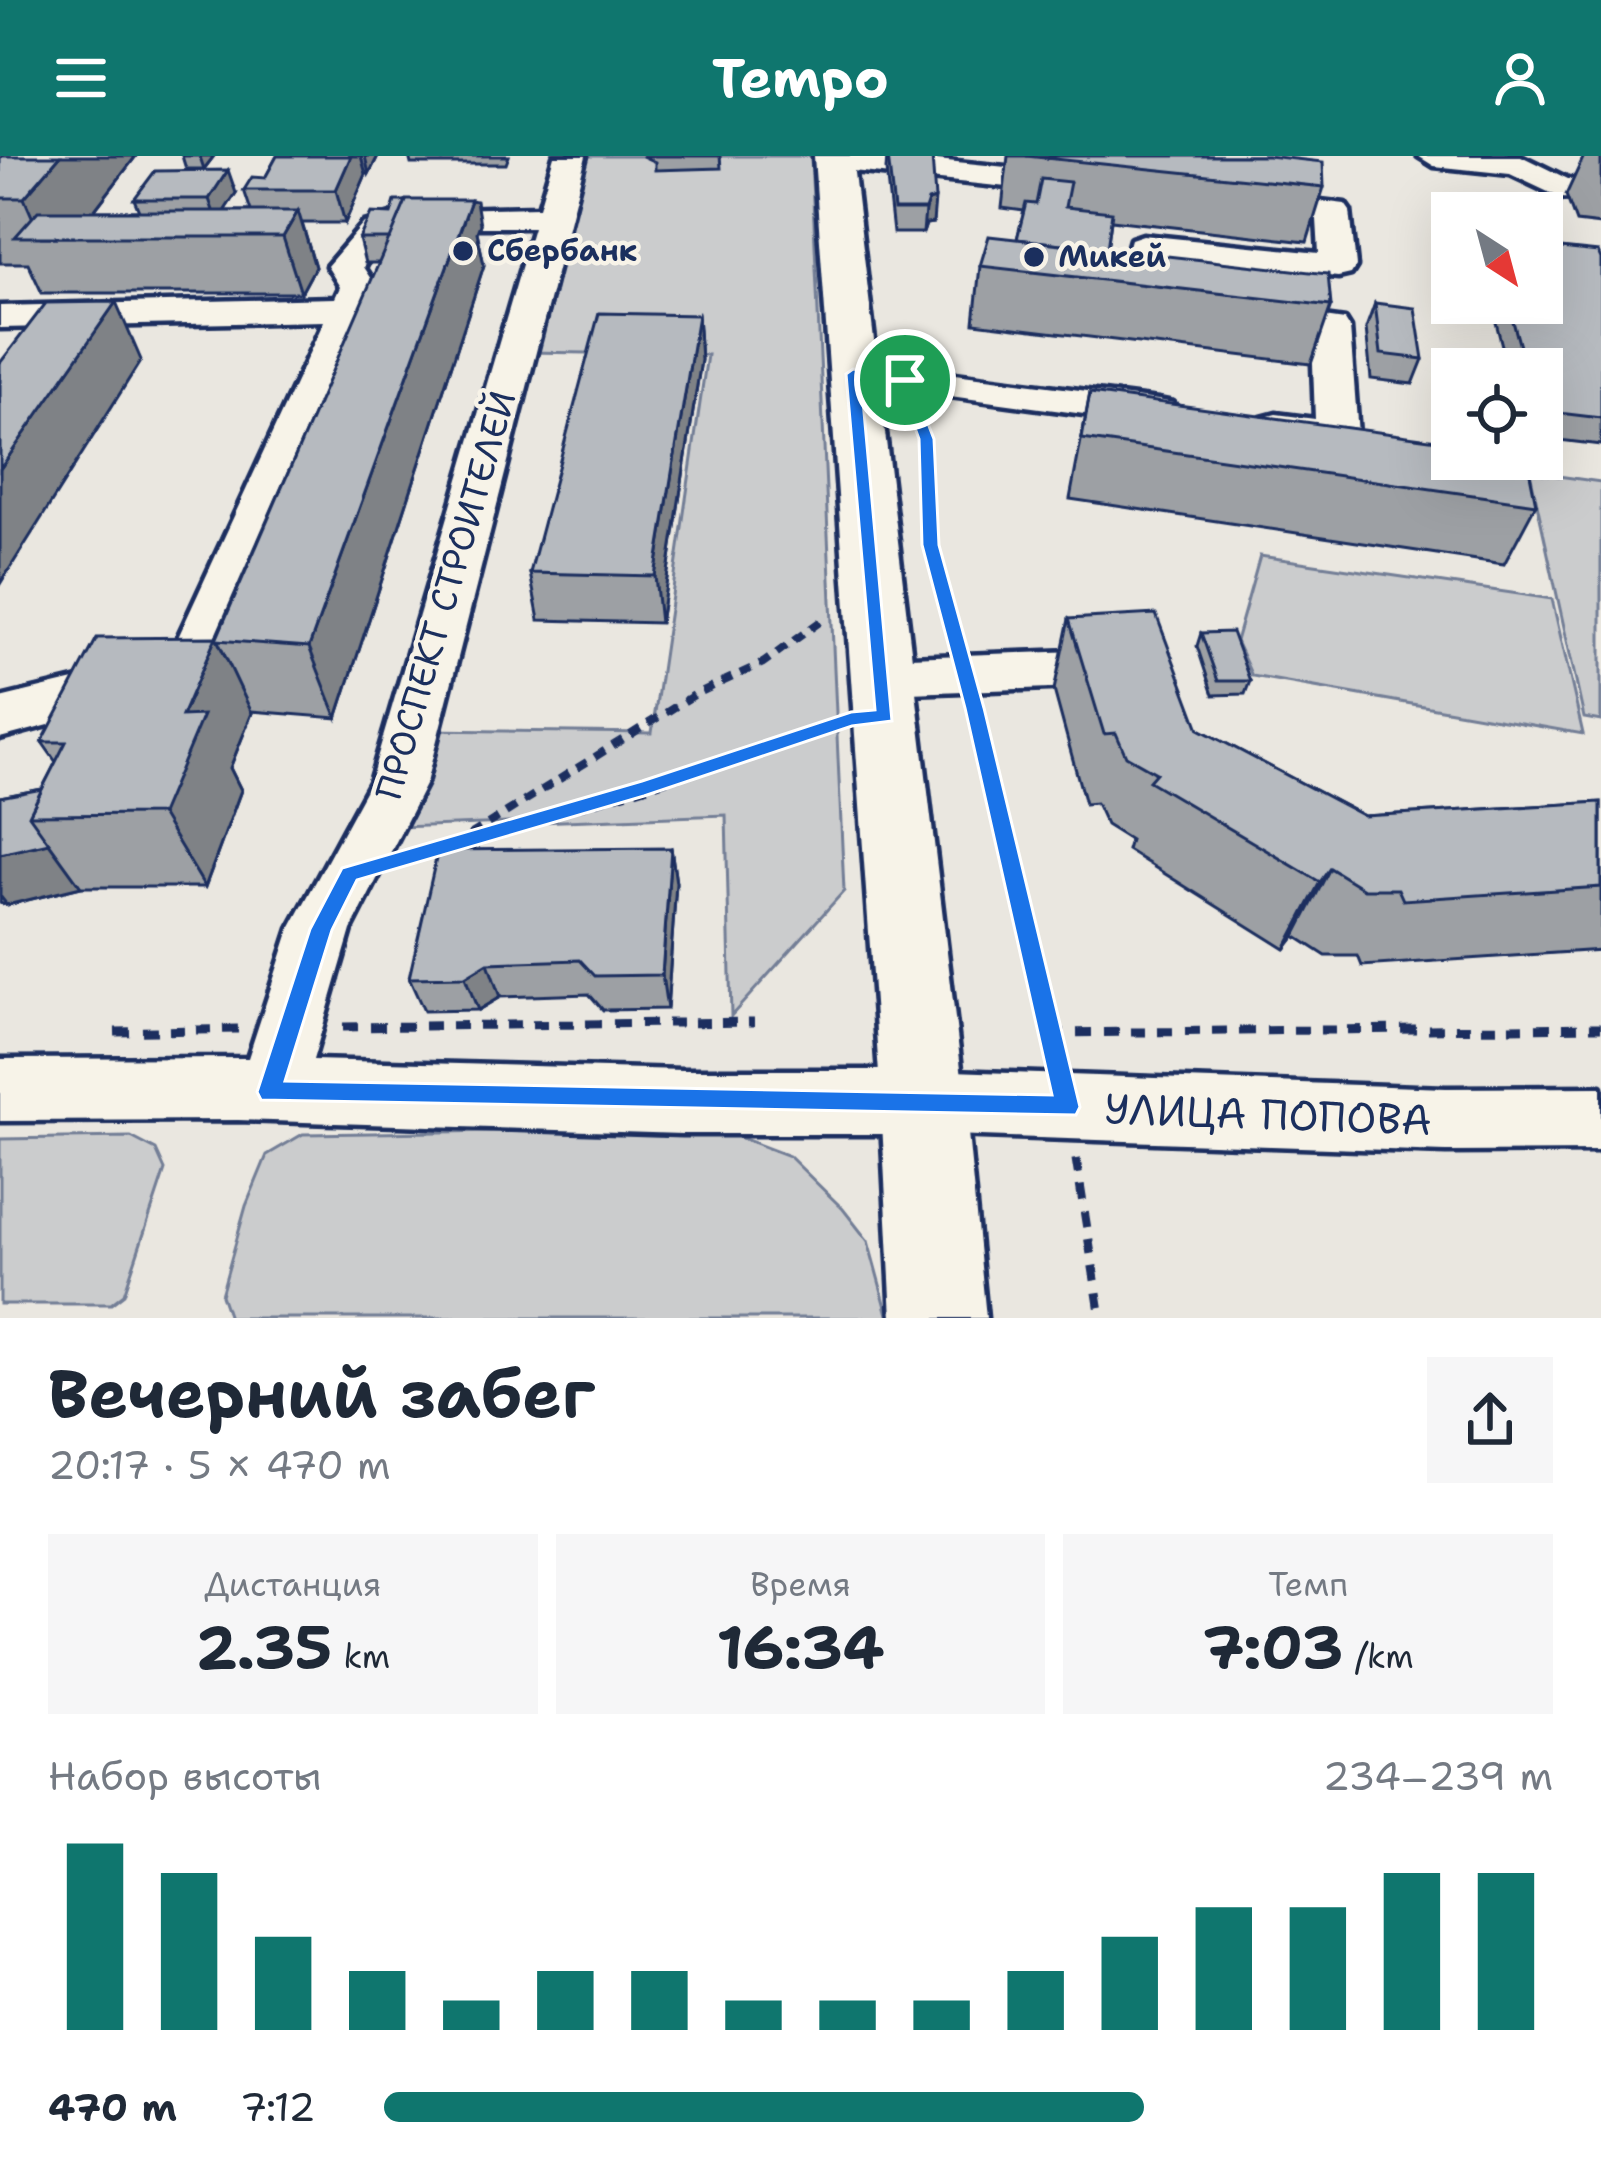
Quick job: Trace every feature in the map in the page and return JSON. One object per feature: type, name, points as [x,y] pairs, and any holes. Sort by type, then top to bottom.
[{"type":"main road","points":[[833,157],[879,377],[884,696],[939,1318]]},
{"type":"street","name":"ПРОСПЕКТ СТРОИТЕЛЕЙ","points":[[270,1092],[321,929],[398,783],[570,156]]},
{"type":"street","points":[[1434,156],[1518,165],[1561,188],[1601,191]]},
{"type":"street","points":[[833,157],[1100,187]]},
{"type":"street","points":[[1217,199],[1334,211],[1338,266],[1143,246],[1132,302],[1331,328],[1337,435],[1246,423]]},
{"type":"street","points":[[0,718],[189,670],[358,287],[345,266],[376,230],[419,217],[554,217]]},
{"type":"street","points":[[320,242],[366,242]]},
{"type":"street","points":[[0,317],[348,309]]},
{"type":"street","points":[[26,352],[52,316]]},
{"type":"street","points":[[879,377],[1201,418]]},
{"type":"street","points":[[884,696],[1144,667],[1165,708]]},
{"type":"street","name":"УЛИЦА ПОПОВА","points":[[0,1090],[923,1102],[1446,1120],[1601,1119]]},
{"type":"path","points":[[879,377],[927,439],[931,545],[970,690],[1067,1107],[1101,1318]]},
{"type":"path","points":[[461,842],[694,695],[763,663],[829,615]]},
{"type":"path","points":[[350,874],[644,788],[851,719],[884,696],[970,690]]},
{"type":"path","points":[[96,1033],[754,1022]]},
{"type":"path","points":[[1050,1034],[1601,1027]]},
{"type":"shaded area","points":[[584,156],[811,156],[844,891],[731,1016],[726,815],[400,827],[427,730],[652,733],[707,355],[528,352]]},
{"type":"shaded area","points":[[1563,477],[1601,482],[1601,721],[1584,718],[1532,480]]},
{"type":"shaded area","points":[[1260,556],[1552,599],[1583,734],[1252,676],[1236,641]]},
{"type":"shaded area","points":[[715,1128],[789,1156],[843,1209],[868,1241],[889,1318],[229,1318],[221,1295],[246,1206],[267,1155],[303,1134]]},
{"type":"shaded area","points":[[131,1137],[156,1150],[165,1170],[124,1294],[111,1304],[0,1304],[0,1139]]},
{"type":"building","points":[[2,156],[60,156],[24,198],[0,198]]},
{"type":"building","points":[[277,156],[351,156],[336,190],[244,190],[252,177],[265,178]]},
{"type":"building","points":[[888,156],[932,156],[935,199],[928,201],[925,210],[894,210]]},
{"type":"building","points":[[1026,156],[1268,156],[1323,162],[1324,187]]},
{"type":"building","points":[[228,170],[209,199],[134,199],[155,171]]},
{"type":"building","points":[[1041,179],[1070,182],[1065,207],[1112,212],[1107,249],[1017,239],[1026,203],[1036,204]]},
{"type":"building","points":[[406,200],[471,200],[309,647],[216,640]]},
{"type":"building","points":[[395,201],[406,201],[390,239],[359,239],[371,213],[391,214]]},
{"type":"building","points":[[38,211],[298,211],[283,237],[15,237]]},
{"type":"building","points":[[989,236],[1328,274],[1331,306],[980,266]]},
{"type":"building","points":[[1563,248],[1598,252],[1601,418],[1563,413],[1563,348],[1520,348],[1514,324],[1563,324]]},
{"type":"building","points":[[116,302],[0,469],[0,363],[46,303]]},
{"type":"building","points":[[1375,303],[1415,308],[1423,359],[1381,354]]},
{"type":"building","points":[[599,313],[698,315],[655,576],[530,573]]},
{"type":"building","points":[[1090,393],[1431,439],[1431,480],[1531,480],[1536,504],[1082,439]]},
{"type":"building","points":[[1156,614],[1199,729],[1364,816],[1601,802],[1601,887],[1403,900],[1398,889],[1364,889],[1330,868],[1320,882],[1149,781],[1156,773],[1126,756],[1116,733],[1104,734],[1069,619]]},
{"type":"building","points":[[1232,632],[1250,681],[1218,681],[1201,633]]},
{"type":"building","points":[[216,637],[182,716],[203,715],[161,814],[29,815],[66,742],[42,742],[97,638]]},
{"type":"building","points":[[42,789],[29,815],[49,843],[0,854],[0,797]]},
{"type":"building","points":[[671,848],[662,975],[595,976],[580,960],[488,963],[465,977],[409,978],[438,850]]},
{"type":"place","name":"Сбербанк","points":[[463,251]]},
{"type":"place","name":"Микей","points":[[1034,257]]},
{"type":"route","points":[[853,374],[905,380],[927,439],[931,545],[1067,1107],[270,1092],[321,929],[350,874],[644,788],[851,719],[886,716],[853,374]]}]
